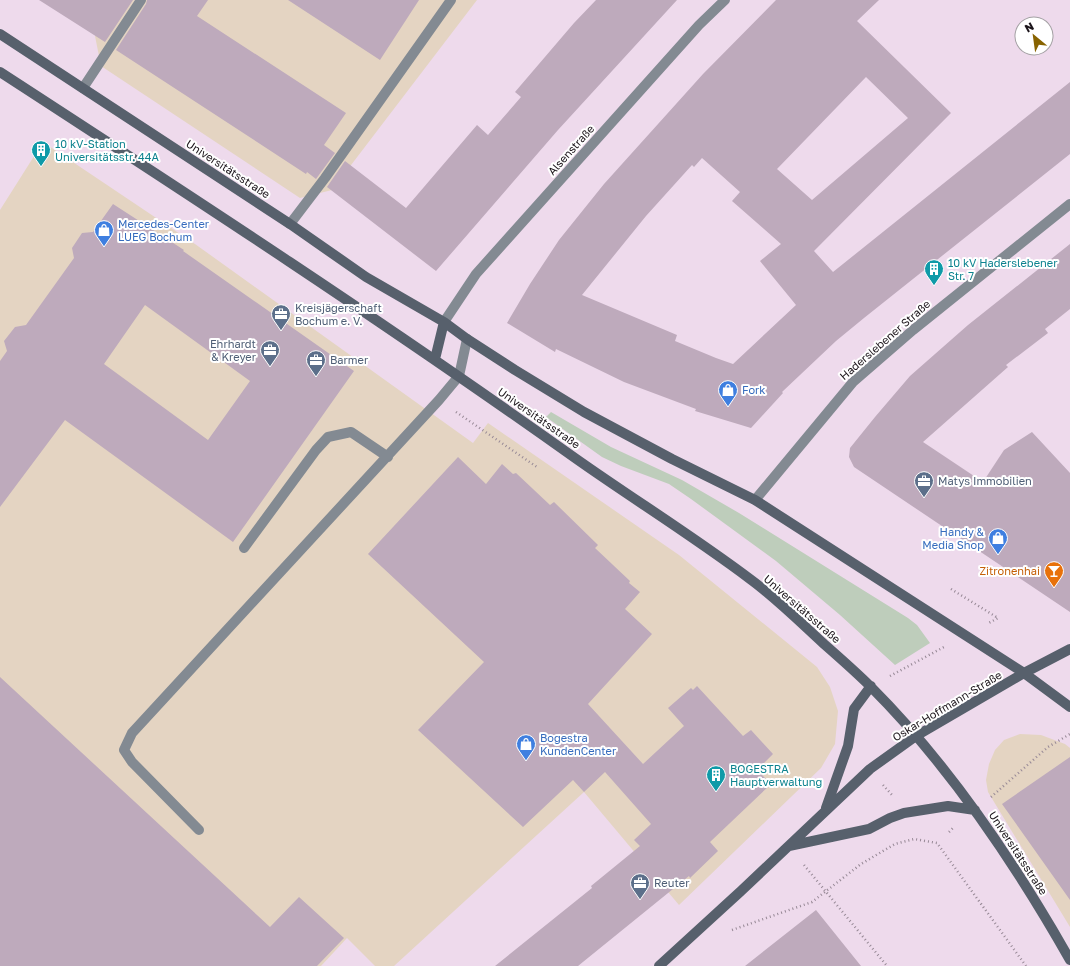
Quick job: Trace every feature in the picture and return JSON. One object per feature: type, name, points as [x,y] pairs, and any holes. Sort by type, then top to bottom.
[{"type":"main road","name":"Universitätsstraße","points":[[0,34],[290,224],[366,277],[444,322],[467,339],[584,412],[672,459],[755,500],[1024,673],[1070,707]]},
{"type":"main road","name":"Universitätsstraße","points":[[0,72],[435,359],[752,580],[871,686],[916,736],[975,810],[1021,878],[1070,960]]},
{"type":"main road","points":[[435,359],[444,322]]},
{"type":"main road","name":"Oskar-Hoffmann-Straße","points":[[659,966],[870,769],[916,736],[1024,673],[1070,649]]},
{"type":"main road","name":"Oskar-Hoffmann-Straße","points":[[826,810],[848,746],[854,709],[871,686]]},
{"type":"main road","points":[[788,846],[869,829],[890,818],[904,813],[948,806],[975,810]]},
{"type":"street","points":[[83,88],[141,0]]},
{"type":"street","points":[[290,224],[325,178],[451,0]]},
{"type":"street","name":"Alsenstraße","points":[[444,322],[476,274],[699,25],[725,0]]},
{"type":"street","name":"Haderslebener Straße","points":[[755,500],[853,382],[920,325],[1070,204]]},
{"type":"street","points":[[199,830],[132,762],[124,750],[132,733],[439,400],[459,376],[467,339]]},
{"type":"street","points":[[244,548],[316,450],[328,437],[351,432],[388,457]]},
{"type":"path","points":[[439,400],[537,467]]},
{"type":"path","points":[[900,671],[936,652]]},
{"type":"path","points":[[991,796],[1048,747],[1070,734]]},
{"type":"path","points":[[730,931],[812,902],[861,864],[895,844],[914,839],[937,843],[1026,966]]},
{"type":"path","points":[[788,846],[887,966]]},
{"type":"shaded area","points":[[115,0],[477,0],[332,190],[300,198],[101,66],[95,36]]},
{"type":"shaded area","points":[[43,142],[195,244],[473,443],[488,423],[679,555],[817,667],[830,687],[838,711],[835,744],[821,768],[679,905],[584,792],[394,966],[375,966],[347,938],[321,966],[0,966],[0,210]]},
{"type":"shaded area","points":[[1020,734],[1041,735],[1065,744],[1070,748],[1070,927],[988,792],[986,780],[989,764],[995,750],[1004,740]]},
{"type":"green space","points":[[551,412],[611,447],[682,480],[739,513],[908,618],[917,625],[930,643],[895,665],[840,615],[776,561],[669,484],[621,466],[602,457],[546,417]]},
{"type":"building","points":[[39,0],[133,0],[105,42]]},
{"type":"building","points":[[147,0],[208,0],[197,16],[346,113],[324,145],[335,153],[316,179],[307,172],[306,174],[116,50],[146,4]]},
{"type":"building","points":[[288,0],[419,0],[380,60]]},
{"type":"building","points":[[596,0],[677,0],[558,130],[436,271],[327,187],[345,161],[406,208],[477,125],[488,135],[521,97],[515,92],[574,23]]},
{"type":"building","points":[[776,0],[879,0],[857,21],[951,113],[814,251],[833,272],[1070,82],[1070,154],[836,341],[782,392],[783,393],[751,428],[695,411],[696,409],[624,382],[556,349],[555,352],[507,323],[530,284],[559,240],[604,184],[703,74]],"holes":[[[866,77],[908,118],[812,200],[777,169]],[[702,158],[740,192],[732,201],[781,244],[760,261],[796,305],[733,364],[675,341],[677,335],[582,295],[646,216],[692,165],[694,167]]]},
{"type":"building","points":[[113,204],[184,250],[183,251],[354,371],[233,542],[65,420],[0,507],[0,361],[7,351],[4,341],[15,327],[26,325],[74,258],[72,248],[82,233],[93,232]],"holes":[[[145,305],[250,381],[208,440],[104,364]]]},
{"type":"building","points":[[1070,244],[1070,309],[1045,329],[1048,333],[1006,365],[1008,367],[923,442],[983,482],[1004,450],[1032,432],[1070,473],[1070,612],[854,467],[849,457],[850,448],[910,376],[968,325]]},
{"type":"building","points":[[458,457],[486,484],[502,464],[513,474],[516,473],[550,505],[554,502],[598,545],[595,548],[630,581],[629,583],[640,592],[625,609],[652,634],[588,704],[643,764],[684,726],[668,708],[691,688],[693,690],[697,686],[743,736],[751,730],[773,754],[757,770],[771,784],[710,842],[718,851],[690,878],[689,876],[578,966],[495,966],[592,888],[591,886],[640,846],[634,840],[651,824],[605,772],[584,792],[573,780],[523,827],[418,730],[484,662],[368,554]]},
{"type":"building","points":[[0,677],[270,927],[299,897],[344,938],[317,966],[0,966]]},
{"type":"building","points":[[1070,757],[1070,900],[1002,804]]},
{"type":"building","points":[[816,910],[861,966],[745,966]]},
{"type":"place","name":"10 kV-Station Universitätsstr. 44A","points":[[41,167]]},
{"type":"place","name":"Mercedes-Center LUEG Bochum","points":[[104,247]]},
{"type":"place","name":"10 kV Haderslebener Str. 7","points":[[934,286]]},
{"type":"place","name":"Kreisjägerschaft Bochum e. V.","points":[[281,331]]},
{"type":"place","name":"Ehrhardt & Kreyer","points":[[270,367]]},
{"type":"place","name":"Barmer","points":[[316,377]]},
{"type":"place","name":"Fork","points":[[728,407]]},
{"type":"place","name":"Matys Immobilien","points":[[924,498]]},
{"type":"place","name":"Handy & Media Shop","points":[[998,555]]},
{"type":"place","name":"Zitronenhai","points":[[1054,588]]},
{"type":"place","name":"Bogestra KundenCenter","points":[[526,761]]},
{"type":"place","name":"BOGESTRA Hauptverwaltung","points":[[716,792]]},
{"type":"place","name":"Reuter","points":[[640,900]]}]
